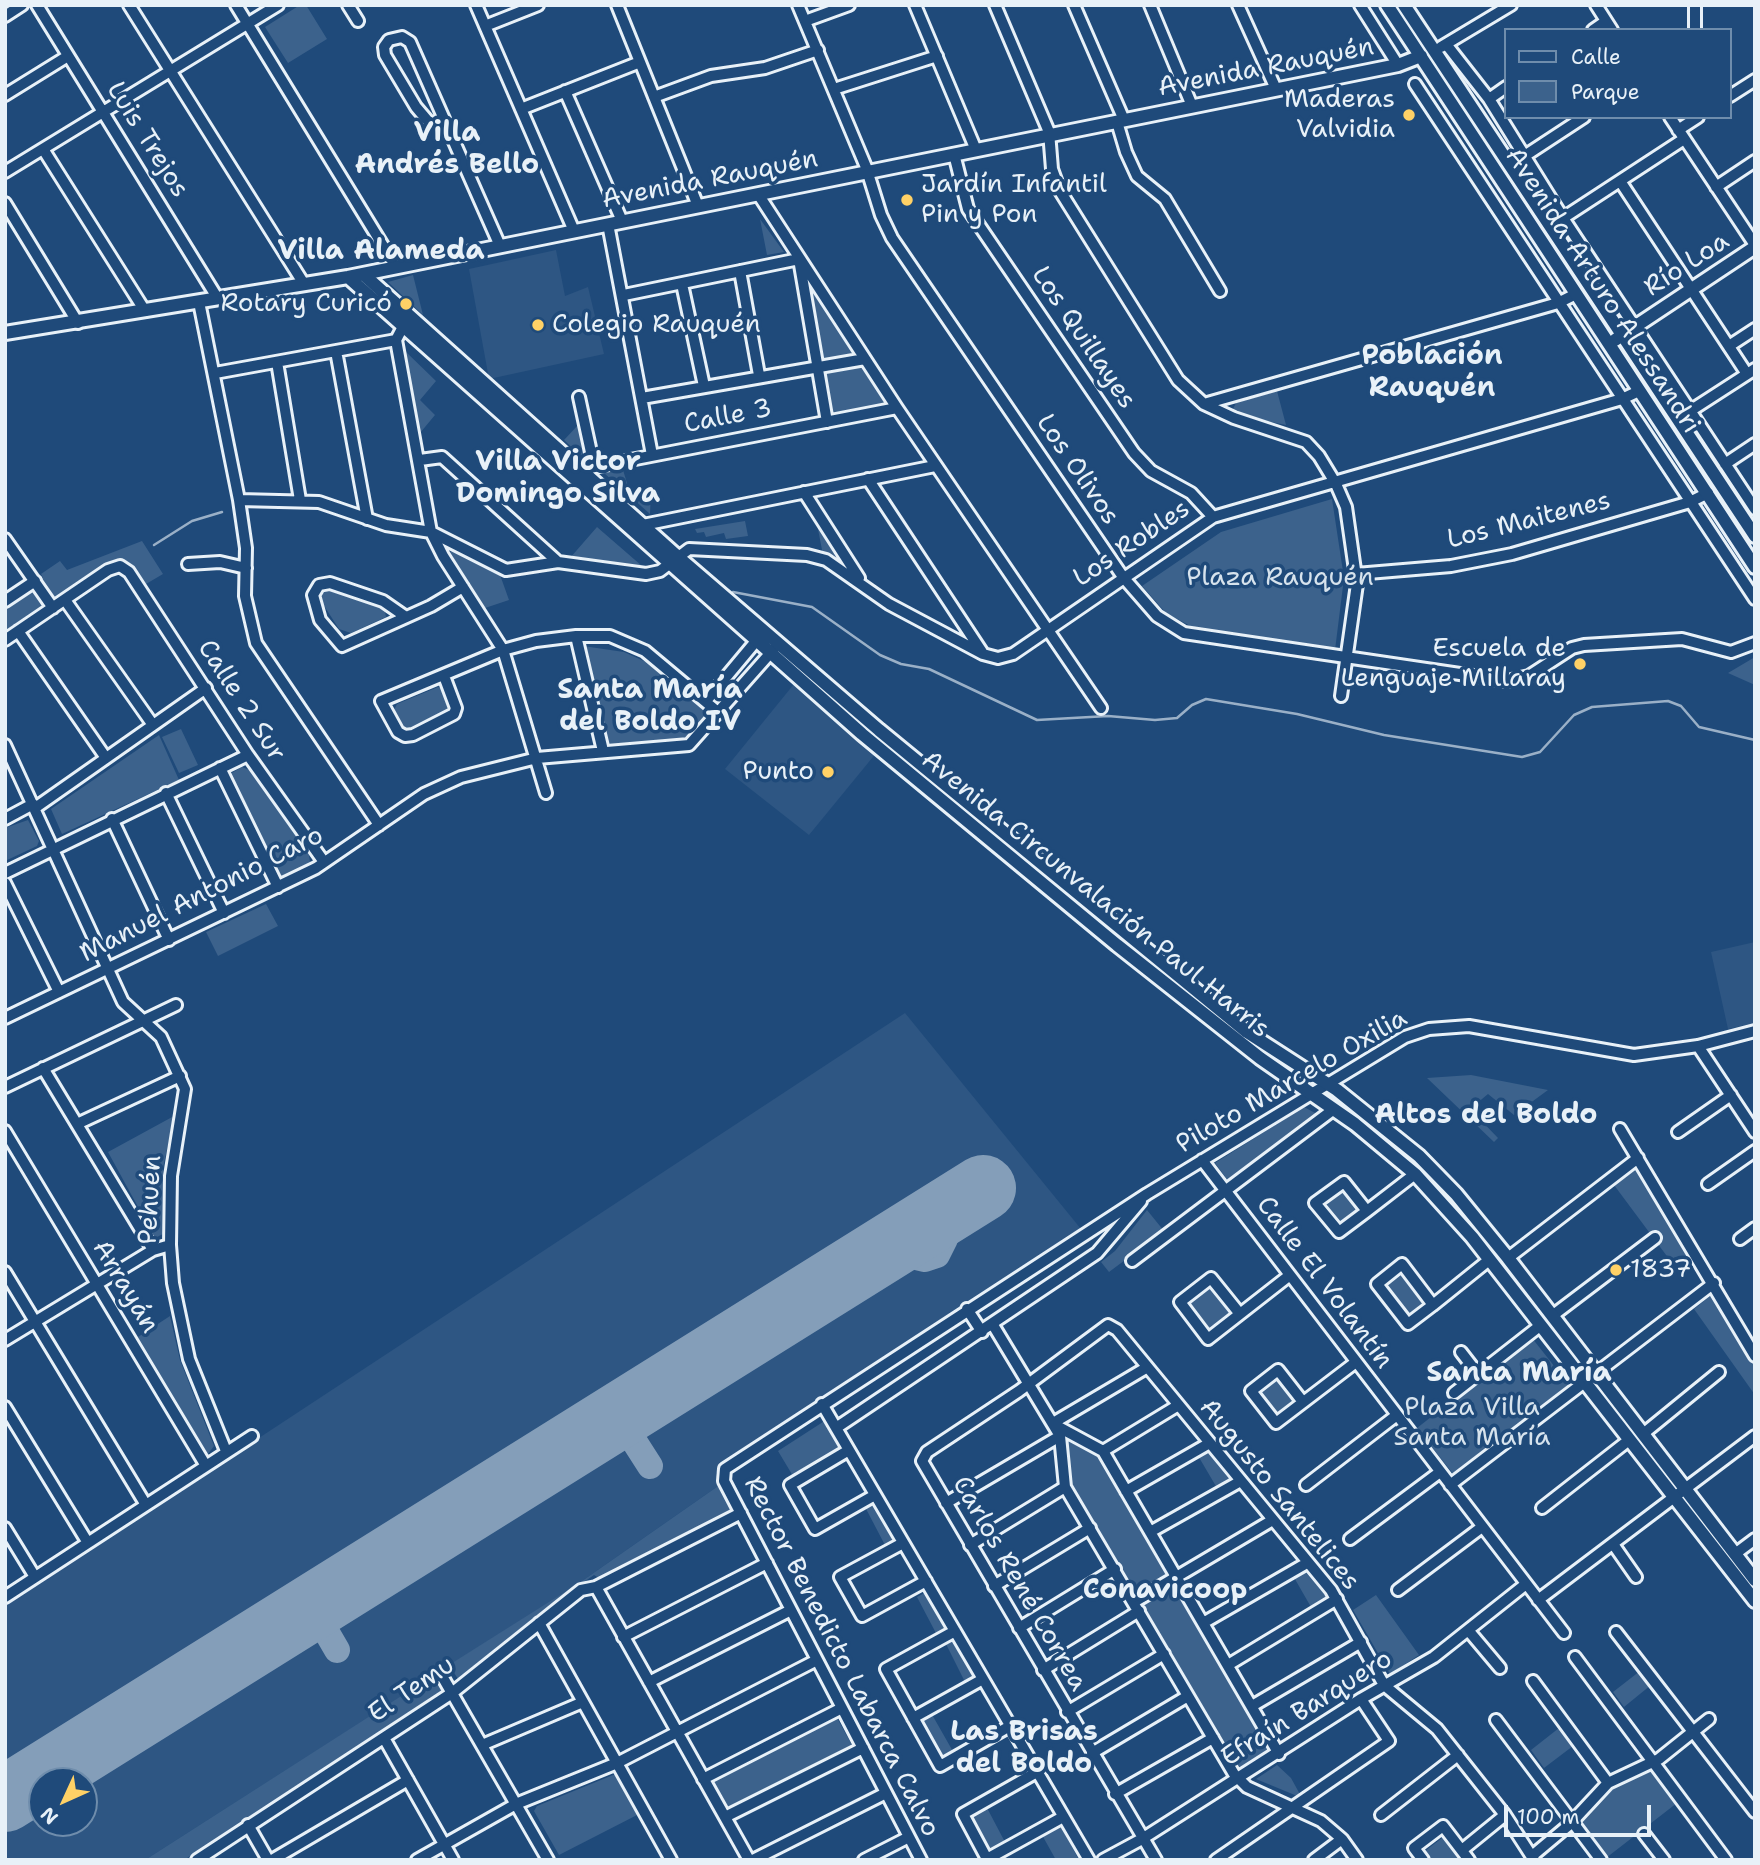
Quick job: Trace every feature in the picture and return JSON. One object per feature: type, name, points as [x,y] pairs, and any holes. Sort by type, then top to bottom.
[{"type":"main road","name":"Avenida Arturo Alessandri","points":[[1387,5],[1755,567]]},
{"type":"main road","name":"Avenida Arturo Alessandri","points":[[1404,5],[1755,536]]},
{"type":"main road","name":"Avenida Rauquén","points":[[8,329],[78,323],[348,277],[1398,65],[1421,56]]},
{"type":"main road","name":"Río Loa","points":[[1610,346],[1622,335],[1755,246]]},
{"type":"main road","name":"Avenida Circunvalación Paul Harris","points":[[363,274],[407,321],[674,561],[1025,870],[1237,1040],[1334,1109],[1415,1174],[1454,1216],[1629,1440],[1735,1554],[1755,1580]]},
{"type":"main road","name":"Avenida Circunvalación Paul Harris","points":[[348,277],[407,321]]},
{"type":"main road","name":"Avenida Circunvalación Paul Harris","points":[[574,471],[643,525],[674,561]]},
{"type":"main road","name":"Avenida Circunvalación Paul Harris","points":[[774,649],[1247,1032],[1327,1083],[1428,1164],[1508,1258],[1643,1434],[1680,1493],[1755,1601]]},
{"type":"street","points":[[5,16],[23,5]]},
{"type":"street","name":"Luis Trejos","points":[[37,5],[218,299]]},
{"type":"street","points":[[129,5],[303,284]]},
{"type":"street","points":[[236,5],[396,267]]},
{"type":"street","points":[[5,172],[278,5]]},
{"type":"street","points":[[348,5],[358,21]]},
{"type":"street","points":[[476,5],[574,231]]},
{"type":"street","points":[[485,26],[538,5]]},
{"type":"street","points":[[617,5],[698,206]]},
{"type":"street","name":"Los Olivos","points":[[799,5],[868,172],[881,215],[892,238],[1123,577],[1157,616],[1184,633],[1507,681],[1529,676],[1572,648],[1584,645],[1682,639],[1731,652],[1755,643]]},
{"type":"street","points":[[805,21],[849,5]]},
{"type":"street","points":[[915,5],[976,150]]},
{"type":"street","points":[[995,5],[1049,134],[1052,169],[1060,191],[1178,380],[1204,404],[1234,418],[1306,442],[1320,456],[1336,484],[1346,507],[1356,574],[1341,696]]},
{"type":"street","points":[[1074,5],[1121,121],[1126,152],[1138,176],[1165,199],[1220,291]]},
{"type":"street","points":[[1150,5],[1192,106]]},
{"type":"street","points":[[1238,5],[1276,89]]},
{"type":"street","points":[[1360,5],[1398,65]]},
{"type":"street","points":[[1421,56],[1511,5]]},
{"type":"street","points":[[1596,5],[1609,26]]},
{"type":"street","points":[[1695,5],[1695,28]]},
{"type":"street","points":[[451,137],[427,120],[416,107],[385,55],[384,47],[389,40],[402,37],[410,42],[500,246]]},
{"type":"street","name":"Avenida Arturo Alessandri","points":[[1446,44],[1489,99],[1523,157],[1755,509]]},
{"type":"street","points":[[654,97],[711,76],[765,68],[818,50]]},
{"type":"street","points":[[5,95],[68,56]]},
{"type":"street","points":[[834,89],[937,56]]},
{"type":"street","points":[[521,109],[640,62]]},
{"type":"street","points":[[1732,91],[1755,80]]},
{"type":"street","name":"Avenida Arturo Alessandri","points":[[1415,84],[1755,599]]},
{"type":"street","points":[[1489,99],[1504,88]]},
{"type":"street","points":[[565,91],[622,221]]},
{"type":"street","points":[[1523,157],[1581,119]]},
{"type":"street","points":[[1671,119],[1755,246]]},
{"type":"street","points":[[1563,218],[1620,181],[1681,134],[1696,119]]},
{"type":"street","points":[[43,149],[145,311]]},
{"type":"street","name":"Los Quillayes","points":[[954,154],[968,209],[1134,453],[1152,471],[1191,493],[1213,517]]},
{"type":"street","points":[[1716,187],[1755,161]]},
{"type":"street","points":[[1620,181],[1729,346],[1751,371],[1690,411]]},
{"type":"street","points":[[758,194],[935,466],[1101,708]]},
{"type":"street","points":[[5,203],[78,323]]},
{"type":"street","points":[[608,224],[624,295],[652,455]]},
{"type":"street","points":[[624,295],[799,259]]},
{"type":"street","points":[[799,259],[827,422]]},
{"type":"street","points":[[740,271],[759,375]]},
{"type":"street","points":[[682,284],[704,386]]},
{"type":"street","points":[[1204,404],[1558,303],[1576,294]]},
{"type":"street","points":[[199,302],[239,500],[246,568],[247,615],[256,643],[379,825]]},
{"type":"street","points":[[407,321],[396,340],[431,532],[503,650],[546,793]]},
{"type":"street","points":[[1729,346],[1755,329]]},
{"type":"street","points":[[215,373],[396,340]]},
{"type":"street","points":[[337,351],[367,519]]},
{"type":"street","points":[[642,398],[759,375],[865,359]]},
{"type":"street","points":[[277,362],[300,500]]},
{"type":"street","name":"Los Robles","points":[[983,654],[998,658],[1008,656],[1213,517],[1336,484],[1622,400],[1639,391]]},
{"type":"street","points":[[579,397],[594,466]]},
{"type":"street","name":"Calle 3","points":[[574,471],[897,408]]},
{"type":"street","points":[[1727,467],[1755,444]]},
{"type":"street","points":[[1727,467],[1755,453]]},
{"type":"street","points":[[420,460],[442,457],[558,562]]},
{"type":"street","points":[[643,525],[935,466]]},
{"type":"street","points":[[868,479],[983,654]]},
{"type":"street","points":[[804,492],[862,582]]},
{"type":"street","name":"Los Maitenes","points":[[1356,574],[1451,566],[1512,554],[1690,502],[1708,493]]},
{"type":"street","points":[[239,500],[319,502],[405,530],[431,532],[506,570],[558,562],[646,574],[674,561],[689,549],[807,555],[826,560],[862,582],[889,604],[983,654]]},
{"type":"street","points":[[5,539],[53,608]]},
{"type":"street","points":[[188,564],[220,562],[246,568]]},
{"type":"street","name":"Calle 2 Sur","points":[[65,600],[108,570],[120,566],[129,572],[248,755],[324,862]]},
{"type":"street","points":[[5,601],[35,581]]},
{"type":"street","points":[[406,617],[375,598],[322,583],[313,595],[316,609],[326,628],[342,646],[406,617],[463,587]]},
{"type":"street","points":[[5,640],[65,600],[153,725]]},
{"type":"street","points":[[18,631],[106,758]]},
{"type":"street","points":[[576,636],[603,751]]},
{"type":"street","points":[[444,676],[456,711],[448,719],[414,734],[405,736],[398,732],[381,701],[503,650],[536,641],[576,636],[610,636],[645,651],[719,713]]},
{"type":"street","points":[[706,701],[760,637]]},
{"type":"street","name":"Manuel Antonio Caro","points":[[7,1013],[59,992],[278,887],[324,862],[424,794],[461,777],[537,758],[683,747],[694,741],[774,649]]},
{"type":"street","points":[[5,819],[34,806],[206,688]]},
{"type":"street","name":"Pehuén","points":[[5,745],[123,1002],[162,1037],[186,1094],[172,1176],[170,1245],[176,1303],[184,1341],[203,1398],[226,1451]]},
{"type":"street","points":[[5,873],[248,755]]},
{"type":"street","points":[[220,768],[278,887]]},
{"type":"street","points":[[166,793],[225,913]]},
{"type":"street","points":[[112,819],[169,940]]},
{"type":"street","points":[[5,883],[59,992]]},
{"type":"street","points":[[5,1087],[176,1005]]},
{"type":"street","name":"Piloto Marcelo Oxilia","points":[[723,1474],[727,1467],[822,1404],[1146,1194],[1405,1037],[1441,1027],[1485,1027],[1621,1054],[1654,1053],[1698,1046],[1755,1031]]},
{"type":"street","points":[[1698,1046],[1755,1132]]},
{"type":"street","points":[[43,1068],[153,1250]]},
{"type":"street","points":[[77,1124],[180,1076]]},
{"type":"street","points":[[1678,1132],[1731,1095]]},
{"type":"street","points":[[1132,1261],[1334,1109]]},
{"type":"street","points":[[1620,1129],[1755,1356]]},
{"type":"street","name":"Arrayán","points":[[5,1131],[206,1466]]},
{"type":"street","points":[[1708,1184],[1755,1150]]},
{"type":"street","points":[[1508,1258],[1638,1158]]},
{"type":"street","name":"Calle El Volantín","points":[[1202,1160],[1564,1633]]},
{"type":"street","points":[[1367,1211],[1344,1182],[1315,1203],[1339,1232],[1367,1211],[1415,1174]]},
{"type":"street","name":"Piloto Marcelo Oxilia","points":[[836,1429],[1097,1252],[1116,1233],[1146,1194]]},
{"type":"street","points":[[1740,1239],[1755,1228]]},
{"type":"street","points":[[1552,1316],[1655,1238]]},
{"type":"street","points":[[5,1340],[153,1250],[170,1245]]},
{"type":"street","points":[[1433,1305],[1402,1265],[1377,1284],[1408,1324],[1433,1305],[1489,1260]]},
{"type":"street","points":[[5,1272],[146,1505]]},
{"type":"street","points":[[1240,1314],[1212,1278],[1180,1303],[1208,1339],[1290,1276]]},
{"type":"street","points":[[1450,1485],[1714,1283]]},
{"type":"street","points":[[967,1309],[982,1332]]},
{"type":"street","points":[[993,1325],[1060,1436],[1065,1487],[1238,1780],[1321,1821],[1342,1839],[1357,1860]]},
{"type":"street","points":[[1454,1393],[1541,1325]]},
{"type":"street","name":"Augusto Santelices","points":[[1028,1383],[1103,1327],[1110,1326],[1337,1599],[1384,1685],[1433,1725],[1505,1815],[1533,1858]]},
{"type":"street","points":[[1461,1352],[1478,1374]]},
{"type":"street","points":[[1303,1402],[1278,1370],[1251,1391],[1276,1423],[1356,1362]]},
{"type":"street","points":[[1053,1423],[1146,1368]]},
{"type":"street","points":[[1643,1434],[1719,1372]]},
{"type":"street","name":"Carlos René Correa","points":[[1028,1383],[927,1452],[923,1466],[1156,1860]]},
{"type":"street","points":[[822,1404],[1089,1860]]},
{"type":"street","points":[[1103,1451],[1178,1406]]},
{"type":"street","points":[[5,1407],[88,1543]]},
{"type":"street","points":[[1306,1485],[1397,1415]]},
{"type":"street","points":[[1053,1423],[1103,1451],[1279,1754]]},
{"type":"street","points":[[5,1597],[252,1436]]},
{"type":"street","points":[[946,1503],[1060,1436]]},
{"type":"street","points":[[1538,1601],[1755,1436]]},
{"type":"street","points":[[1542,1508],[1629,1440]]},
{"type":"street","points":[[1126,1490],[1208,1444]]},
{"type":"street","points":[[849,1450],[790,1485],[815,1529],[875,1495]]},
{"type":"street","points":[[1350,1539],[1440,1472]]},
{"type":"street","name":"Rector Benedicto Labarca Calvo","points":[[723,1474],[921,1860]]},
{"type":"street","points":[[1150,1532],[1239,1482]]},
{"type":"street","points":[[970,1545],[1065,1487]]},
{"type":"street","name":"El Temu","points":[[197,1860],[452,1693],[581,1590],[596,1587],[741,1513]]},
{"type":"street","points":[[1043,1670],[1177,1578],[1271,1521]]},
{"type":"street","points":[[1398,1590],[1482,1527]]},
{"type":"street","points":[[5,1528],[35,1577]]},
{"type":"street","points":[[994,1586],[1090,1528]]},
{"type":"street","points":[[1735,1554],[1755,1539]]},
{"type":"street","points":[[904,1543],[840,1577],[862,1616],[926,1581]]},
{"type":"street","points":[[1613,1544],[1636,1577]]},
{"type":"street","points":[[624,1637],[767,1563]]},
{"type":"street","points":[[1203,1623],[1307,1563]]},
{"type":"street","points":[[1019,1628],[1115,1569]]},
{"type":"street","name":"Efraín Barquero","points":[[1103,1860],[1142,1839],[1279,1754],[1361,1699],[1434,1657],[1526,1584]]},
{"type":"street","points":[[596,1587],[751,1860],[886,1793]]},
{"type":"street","points":[[1228,1665],[1337,1599]]},
{"type":"street","points":[[649,1682],[791,1610]]},
{"type":"street","points":[[539,1623],[671,1860]]},
{"type":"street","points":[[1468,1630],[1500,1668]]},
{"type":"street","points":[[955,1631],[886,1669],[940,1766],[1010,1726]]},
{"type":"street","points":[[1616,1632],[1755,1812]]},
{"type":"street","points":[[1252,1706],[1361,1642]]},
{"type":"street","points":[[1067,1712],[1164,1654]]},
{"type":"street","points":[[1575,1657],[1726,1860]]},
{"type":"street","points":[[417,1860],[516,1804],[617,1763],[817,1660]]},
{"type":"street","points":[[442,1676],[548,1860]]},
{"type":"street","points":[[913,1718],[983,1679]]},
{"type":"street","points":[[1533,1681],[1608,1783]]},
{"type":"street","points":[[1092,1753],[1188,1696]]},
{"type":"street","points":[[1216,1860],[1389,1741],[1361,1699]]},
{"type":"street","points":[[482,1745],[583,1702]]},
{"type":"street","points":[[703,1779],[842,1708]]},
{"type":"street","points":[[1533,1858],[1572,1822],[1608,1783],[1653,1762],[1709,1719]]},
{"type":"street","points":[[1496,1720],[1601,1860]]},
{"type":"street","points":[[384,1738],[453,1860]]},
{"type":"street","points":[[1115,1794],[1213,1738]]},
{"type":"street","points":[[725,1817],[863,1748]]},
{"type":"street","points":[[1381,1815],[1458,1755]]},
{"type":"street","points":[[1037,1772],[963,1814],[987,1859],[1063,1816]]},
{"type":"street","points":[[248,1825],[270,1860],[408,1780]]},
{"type":"street","points":[[1462,1850],[1505,1815]]},
{"type":"street","points":[[1423,1860],[1414,1848],[1443,1826],[1469,1860]]},
{"type":"street","points":[[1644,1833],[1664,1860]]},
{"type":"street","points":[[864,1860],[909,1837]]},
{"type":"street","points":[[1314,1860],[1342,1839]]},
{"type":"shaded area","name":"Colegio Rauquén","points":[[556,250],[565,296],[588,287],[604,354],[489,379],[469,269]]},
{"type":"shaded area","points":[[794,684],[877,752],[809,835],[725,769]]},
{"type":"shaded area","points":[[1755,942],[1755,1023],[1728,1029],[1711,952]]},
{"type":"shaded area","points":[[905,1013],[1081,1229],[839,1387],[716,1473],[721,1484],[582,1581],[145,1860],[5,1860],[5,1605]]},
{"type":"green space","points":[[300,5],[306,5],[327,39],[288,63],[265,27]]},
{"type":"green space","points":[[760,219],[784,252],[767,255]]},
{"type":"green space","points":[[413,275],[423,315],[388,282]]},
{"type":"green space","points":[[804,276],[857,357],[822,362]]},
{"type":"green space","points":[[405,351],[436,381],[420,400],[435,415],[420,433]]},
{"type":"green space","points":[[860,362],[886,405],[831,415],[823,368]]},
{"type":"green space","points":[[1277,391],[1286,425],[1237,415],[1233,409],[1236,403]]},
{"type":"green space","points":[[579,424],[589,464],[564,440]]},
{"type":"green space","points":[[623,470],[631,496],[651,492],[650,514],[604,473]]},
{"type":"green space","name":"Plaza Rauquén","points":[[1332,499],[1344,578],[1335,650],[1194,628],[1166,613],[1142,586],[1221,532]]},
{"type":"green space","points":[[816,519],[852,574],[823,555]]},
{"type":"green space","points":[[745,521],[748,536],[726,539],[724,533],[706,537],[704,532],[697,533],[695,529]]},
{"type":"green space","points":[[597,527],[642,566],[570,558]]},
{"type":"green space","points":[[142,541],[163,574],[146,584],[121,560],[111,561],[5,634],[5,606],[43,578],[41,574],[60,561],[67,570]]},
{"type":"green space","points":[[454,549],[499,572],[509,600],[482,609],[448,554]]},
{"type":"green space","points":[[328,588],[384,606],[386,617],[351,633],[339,629],[321,601],[320,593]]},
{"type":"green space","points":[[583,646],[624,652],[655,666],[713,718],[690,743],[609,747]]},
{"type":"green space","points":[[1755,657],[1755,685],[1728,673]]},
{"type":"green space","points":[[438,687],[442,688],[449,704],[446,716],[415,729],[400,728],[392,714],[397,704]]},
{"type":"green space","points":[[181,729],[198,765],[179,773],[162,737]]},
{"type":"green space","points":[[159,735],[179,780],[62,834],[51,809]]},
{"type":"green space","points":[[242,767],[252,771],[309,855],[310,862],[282,878],[230,774]]},
{"type":"green space","points":[[28,820],[39,841],[37,846],[5,861],[5,828]]},
{"type":"green space","points":[[266,904],[278,926],[218,956],[206,932]]},
{"type":"green space","points":[[1471,1075],[1548,1090],[1514,1115],[1488,1094],[1470,1109],[1498,1138],[1494,1142],[1427,1078]]},
{"type":"green space","points":[[1304,1107],[1317,1114],[1229,1182],[1215,1163]]},
{"type":"green space","points":[[174,1116],[163,1168],[163,1234],[155,1238],[108,1152]]},
{"type":"green space","points":[[1638,1167],[1692,1255],[1675,1267],[1614,1185]]},
{"type":"green space","points":[[1343,1186],[1361,1208],[1338,1226],[1320,1204]]},
{"type":"green space","points":[[1147,1210],[1164,1231],[1109,1272],[1101,1262],[1115,1251]]},
{"type":"green space","points":[[1403,1274],[1427,1303],[1410,1317],[1385,1287]]},
{"type":"green space","points":[[1211,1283],[1235,1314],[1208,1335],[1184,1303]]},
{"type":"green space","points":[[1714,1293],[1755,1364],[1755,1395],[1694,1309]]},
{"type":"green space","points":[[170,1316],[180,1360],[214,1446],[208,1454],[138,1337]]},
{"type":"green space","name":"Plaza Villa Santa María","points":[[1532,1338],[1570,1386],[1454,1475],[1417,1428]]},
{"type":"green space","points":[[1278,1375],[1299,1401],[1277,1419],[1256,1392]]},
{"type":"green space","points":[[826,1420],[843,1450],[793,1476],[778,1451]]},
{"type":"green space","points":[[1065,1432],[1100,1455],[1273,1753],[1243,1773],[1072,1486]]},
{"type":"green space","points":[[1205,1449],[1230,1480],[1217,1488],[1197,1454]]},
{"type":"green space","points":[[721,1484],[731,1510],[599,1578],[594,1575],[542,1611],[458,1679],[449,1665],[582,1581]]},
{"type":"green space","points":[[871,1500],[897,1544],[887,1549],[864,1505]]},
{"type":"green space","points":[[1302,1568],[1327,1597],[1311,1607],[1292,1574]]},
{"type":"green space","points":[[928,1591],[950,1630],[938,1637],[917,1597]]},
{"type":"green space","points":[[1376,1595],[1419,1655],[1390,1674],[1353,1610]]},
{"type":"green space","points":[[956,1637],[976,1678],[966,1684],[946,1644]]},
{"type":"green space","points":[[1640,1671],[1651,1685],[1624,1707],[1613,1692]]},
{"type":"green space","points":[[434,1675],[445,1692],[184,1860],[145,1860]]},
{"type":"green space","points":[[930,1711],[955,1755],[941,1763],[915,1719]]},
{"type":"green space","points":[[836,1716],[853,1747],[727,1809],[711,1780]]},
{"type":"green space","points":[[1559,1728],[1573,1746],[1544,1768],[1531,1750]]},
{"type":"green space","points":[[1277,1765],[1291,1778],[1302,1798],[1256,1779]]},
{"type":"green space","points":[[1652,1768],[1677,1803],[1606,1858],[1580,1824],[1611,1788],[1629,1776]]},
{"type":"green space","points":[[617,1775],[639,1814],[559,1855],[534,1811],[537,1806]]},
{"type":"green space","points":[[986,1806],[1006,1844],[989,1853],[968,1816]]},
{"type":"green space","points":[[1060,1825],[1079,1860],[1056,1860],[1042,1835]]},
{"type":"green space","points":[[1446,1835],[1465,1860],[1432,1860],[1425,1851]]},
{"type":"waterway","points":[[154,545],[192,521],[222,512]]},
{"type":"waterway","points":[[733,592],[812,607],[880,655],[901,664],[929,669],[1037,720],[1108,716],[1155,720],[1177,718],[1192,705],[1206,699],[1297,714],[1384,735],[1522,757],[1540,752],[1574,715],[1592,707],[1668,701],[1681,706],[1699,727],[1755,740]]},
{"type":"taxiway","points":[[878,1254],[895,1252],[925,1259],[937,1255],[945,1239],[942,1230],[932,1220]]},
{"type":"taxiway","points":[[618,1416],[650,1466]]},
{"type":"taxiway","points":[[312,1607],[337,1650]]},
{"type":"runway","points":[[5,1799],[983,1188]]},
{"type":"place","name":"Maderas Valvidia","points":[[1409,115]]},
{"type":"place","name":"Jardín Infantil Pin y Pon","points":[[907,200]]},
{"type":"place","name":"Rotary Curicó","points":[[406,304]]},
{"type":"place","name":"Colegio Rauquén","points":[[538,325]]},
{"type":"place","name":"Escuela de Lenguaje Millaray","points":[[1580,664]]},
{"type":"place","name":"Punto","points":[[828,772]]},
{"type":"place","name":"1837","points":[[1616,1270]]},
{"type":"district","name":"Villa Andrés Bello","points":[[447,150]]},
{"type":"district","name":"Villa Alameda","points":[[381,252]]},
{"type":"district","name":"Población Rauquén","points":[[1432,373]]},
{"type":"district","name":"Villa Victor Domingo Silva","points":[[558,479]]},
{"type":"district","name":"Santa María del Boldo IV","points":[[650,707]]},
{"type":"district","name":"Altos del Boldo","points":[[1486,1116]]},
{"type":"district","name":"Santa María","points":[[1519,1374]]},
{"type":"district","name":"Conavicoop","points":[[1165,1591]]},
{"type":"district","name":"Las Brisas del Boldo","points":[[1024,1749]]}]
